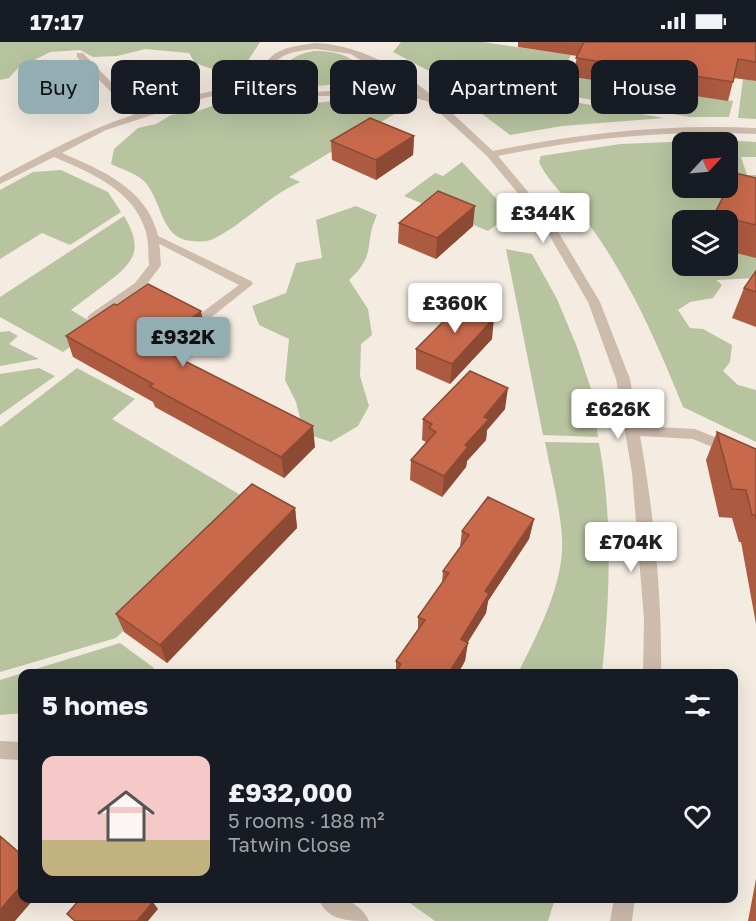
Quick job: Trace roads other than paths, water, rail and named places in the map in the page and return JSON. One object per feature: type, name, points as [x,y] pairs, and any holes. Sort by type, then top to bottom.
[{"type":"street","points":[[271,60],[285,52],[314,44],[344,49],[393,71],[429,98]]},
{"type":"street","points":[[80,55],[138,115]]},
{"type":"street","points":[[0,181],[104,128],[138,115],[212,94]]},
{"type":"street","points":[[447,114],[491,154],[546,220],[594,302],[623,379],[639,472],[653,619],[651,669]]},
{"type":"street","points":[[491,154],[566,140],[635,133],[702,129],[756,131]]},
{"type":"street","points":[[53,153],[92,169],[116,183],[140,206],[152,236],[155,266],[139,286],[93,318]]},
{"type":"street","points":[[152,236],[247,284],[200,320]]},
{"type":"street","points":[[633,431],[695,434],[756,460]]},
{"type":"street","points":[[0,750],[18,751]]},
{"type":"street","points":[[335,903],[358,921]]},
{"type":"street","points":[[621,921],[624,903]]}]
